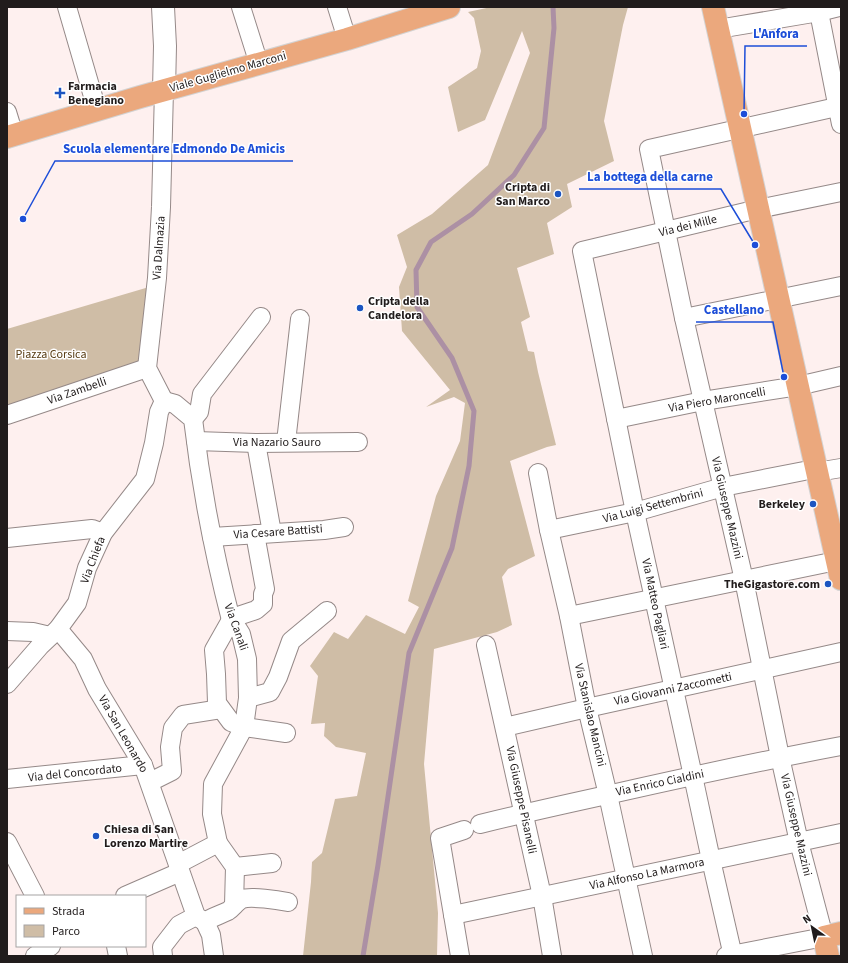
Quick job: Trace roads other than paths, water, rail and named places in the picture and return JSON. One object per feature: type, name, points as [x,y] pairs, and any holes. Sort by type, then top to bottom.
[{"type":"main road","name":"Viale Guglielmo Marconi","points":[[10,136],[164,90],[347,39],[449,7]]},
{"type":"main road","points":[[713,7],[798,386],[810,472],[840,567]]},
{"type":"street","points":[[67,7],[97,110]]},
{"type":"street","points":[[163,7],[165,46],[164,90]]},
{"type":"street","points":[[241,7],[259,64]]},
{"type":"street","points":[[337,7],[347,39]]},
{"type":"street","points":[[718,29],[818,9],[839,7]]},
{"type":"street","points":[[818,9],[839,106],[841,124]]},
{"type":"street","name":"Via Dalmazia","points":[[147,368],[158,270],[164,90]]},
{"type":"street","points":[[740,129],[839,106]]},
{"type":"street","points":[[7,112],[10,136]]},
{"type":"street","name":"Via Giuseppe Mazzini","points":[[740,129],[650,149],[684,318],[744,580],[780,758],[799,842],[831,942]]},
{"type":"street","name":"Via dei Mille","points":[[582,251],[667,232],[758,209],[841,192]]},
{"type":"street","name":"Via Matteo Pagliari","points":[[582,251],[635,512],[731,955]]},
{"type":"street","points":[[684,318],[841,286]]},
{"type":"street","points":[[147,368],[164,401],[175,404],[194,419],[199,412],[202,394],[261,317]]},
{"type":"street","points":[[286,442],[300,319]]},
{"type":"street","name":"Via Zambelli","points":[[7,415],[147,368]]},
{"type":"street","name":"Via Piero Maroncelli","points":[[616,419],[703,401],[798,386],[841,376]]},
{"type":"street","name":"Via Chiefa","points":[[7,684],[40,646],[54,633],[71,613],[77,603],[87,568],[103,533],[145,479],[154,443],[159,412],[164,401]]},
{"type":"street","name":"Via Canali","points":[[194,419],[196,441],[212,537],[231,620],[241,634],[247,659],[248,698],[244,727],[213,784],[212,814],[218,843]]},
{"type":"street","name":"Via Nazario Sauro","points":[[196,441],[256,443],[358,442]]},
{"type":"street","points":[[256,443],[263,533],[265,589],[263,594],[263,604],[256,610],[231,620],[214,650],[216,702],[231,722],[244,727],[286,732]]},
{"type":"street","name":"Via Luigi Settembrini","points":[[549,530],[635,512],[723,487],[841,468]]},
{"type":"street","name":"Via Stanislao Mancini","points":[[538,473],[587,708],[608,795],[643,956]]},
{"type":"street","name":"Via Cesare Battisti","points":[[212,537],[324,530],[344,527]]},
{"type":"street","points":[[7,538],[92,529],[103,533]]},
{"type":"street","points":[[569,616],[744,580],[840,567]]},
{"type":"street","points":[[248,698],[270,692],[278,677],[291,641],[327,611]]},
{"type":"street","points":[[7,631],[54,633]]},
{"type":"street","name":"Via San Leonardo","points":[[54,633],[83,658],[97,689],[147,774],[179,868],[201,919],[211,935],[214,956]]},
{"type":"street","name":"Via Giuseppe Pisanelli","points":[[486,645],[542,896],[552,956]]},
{"type":"street","name":"Via Giovanni Zaccometti","points":[[505,727],[674,688],[841,652]]},
{"type":"street","points":[[147,774],[172,771],[170,747],[173,728],[183,715],[221,709]]},
{"type":"street","name":"Via Enrico Cialdini","points":[[453,915],[440,838],[472,827],[524,813],[693,776],[841,746]]},
{"type":"street","name":"Via del Concordato","points":[[7,780],[147,774]]},
{"type":"street","name":"Via Alfonso La Marmora","points":[[453,915],[841,833]]},
{"type":"street","points":[[7,842],[13,869],[34,895]]},
{"type":"street","points":[[127,895],[179,868],[218,843],[235,867],[234,904]]},
{"type":"street","points":[[235,867],[272,863]]},
{"type":"street","points":[[163,956],[162,947],[178,925],[212,917],[230,910],[234,904],[248,898],[288,902]]},
{"type":"street","points":[[453,915],[460,956]]},
{"type":"street","points":[[731,955],[831,942]]},
{"type":"street","points":[[35,956],[49,947]]},
{"type":"waterway","points":[[363,956],[409,653],[452,548],[469,466],[474,411],[452,358],[417,307],[416,270],[431,242],[472,214],[514,175],[544,128],[554,28],[553,7]]},
{"type":"place","name":"Farmacia Benegiano","points":[[60,93]]},
{"type":"place","name":"L'Anfora","points":[[744,114]]},
{"type":"place","name":"Cripta di San Marco","points":[[558,194]]},
{"type":"place","name":"Scuola elementare Edmondo De Amicis","points":[[23,219]]},
{"type":"place","name":"La bottega della carne","points":[[755,245]]},
{"type":"place","name":"Cripta della Candelora","points":[[360,308]]},
{"type":"place","name":"Castellano","points":[[784,377]]},
{"type":"place","name":"Berkeley","points":[[813,504]]},
{"type":"place","name":"TheGigastore.com","points":[[828,584]]},
{"type":"place","name":"Chiesa di San Lorenzo Martire","points":[[96,836]]},
{"type":"park label","name":"Piazza Corsica","points":[[51,354]]}]
